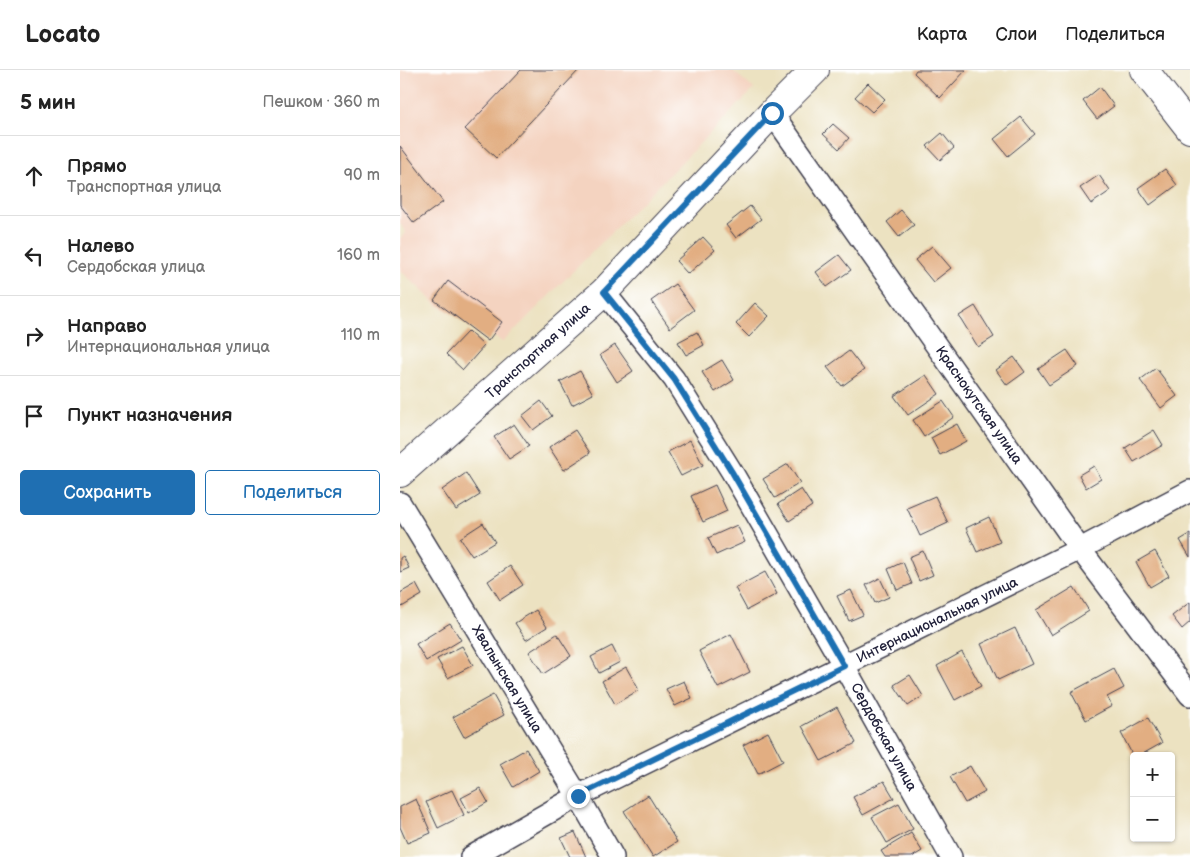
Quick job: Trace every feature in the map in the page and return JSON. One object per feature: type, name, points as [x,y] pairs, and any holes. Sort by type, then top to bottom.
[{"type":"street","name":"Транспортная улица","points":[[400,473],[604,292],[772,113],[815,70]]},
{"type":"street","points":[[1144,70],[1190,129]]},
{"type":"street","name":"Краснокутская улица","points":[[772,113],[1080,549],[1190,695]]},
{"type":"street","name":"Сердобская улица","points":[[604,292],[674,379],[732,472],[952,857]]},
{"type":"street","name":"Интернациональная улица","points":[[471,857],[578,796],[1080,549],[1190,491]]},
{"type":"street","name":"Хвалынская улица","points":[[400,502],[614,857]]},
{"type":"shaded area","points":[[400,70],[732,70],[754,89],[503,342],[437,305],[400,270],[400,238],[406,233],[400,223]]},
{"type":"building","points":[[521,70],[579,70],[496,158],[465,129]]},
{"type":"building","points":[[916,70],[966,70],[940,98],[914,73]]},
{"type":"building","points":[[868,83],[885,99],[872,112],[855,97]]},
{"type":"building","points":[[1100,87],[1114,106],[1097,119],[1083,101]]},
{"type":"building","points":[[1021,117],[1035,134],[1008,156],[994,139]]},
{"type":"building","points":[[833,124],[849,138],[839,149],[823,134]]},
{"type":"building","points":[[942,133],[954,148],[940,160],[927,146]]},
{"type":"building","points":[[400,146],[443,202],[414,223],[400,205]]},
{"type":"building","points":[[1165,169],[1177,185],[1150,205],[1138,188]]},
{"type":"building","points":[[1099,175],[1110,191],[1091,204],[1080,188]]},
{"type":"building","points":[[750,206],[761,219],[736,238],[726,225]]},
{"type":"building","points":[[901,210],[914,225],[899,237],[887,222]]},
{"type":"building","points":[[703,237],[715,250],[688,274],[676,261]]},
{"type":"building","points":[[932,246],[951,268],[933,282],[915,260]]},
{"type":"building","points":[[839,255],[851,270],[827,287],[816,272]]},
{"type":"building","points":[[448,281],[502,322],[488,341],[434,300]]},
{"type":"building","points":[[675,284],[694,310],[670,328],[651,301]]},
{"type":"building","points":[[755,303],[769,316],[749,337],[736,324]]},
{"type":"building","points":[[975,306],[994,337],[978,347],[959,316]]},
{"type":"building","points":[[468,331],[484,346],[463,370],[446,354]]},
{"type":"building","points":[[697,332],[704,345],[686,355],[678,342]]},
{"type":"building","points":[[615,345],[633,371],[617,382],[600,355]]},
{"type":"building","points":[[1067,350],[1078,366],[1049,385],[1038,369]]},
{"type":"building","points":[[849,351],[864,370],[842,386],[827,367]]},
{"type":"building","points":[[1014,357],[1025,372],[1007,385],[996,370]]},
{"type":"building","points":[[722,360],[734,380],[715,392],[702,372]]},
{"type":"building","points":[[1156,368],[1177,396],[1161,408],[1140,380]]},
{"type":"building","points":[[580,371],[593,394],[572,405],[560,382]]},
{"type":"building","points":[[926,375],[939,394],[908,415],[894,396]]},
{"type":"building","points":[[541,401],[552,416],[533,430],[522,416]]},
{"type":"building","points":[[943,401],[954,417],[924,437],[913,420]]},
{"type":"building","points":[[514,424],[529,446],[509,459],[494,437]]},
{"type":"building","points":[[957,424],[966,441],[940,455],[931,438]]},
{"type":"building","points":[[575,430],[590,453],[564,470],[549,447]]},
{"type":"building","points":[[1154,430],[1163,445],[1134,462],[1125,448]]},
{"type":"building","points":[[690,440],[703,465],[681,476],[668,452]]},
{"type":"building","points":[[788,464],[800,483],[775,498],[763,479]]},
{"type":"building","points":[[1094,466],[1101,479],[1086,488],[1079,475]]},
{"type":"building","points":[[466,473],[480,495],[456,510],[442,490]]},
{"type":"building","points":[[715,485],[727,511],[703,522],[691,496]]},
{"type":"building","points":[[801,489],[812,506],[789,521],[778,504]]},
{"type":"building","points":[[935,496],[948,523],[920,536],[907,508]]},
{"type":"building","points":[[989,517],[1000,542],[977,552],[966,528]]},
{"type":"building","points":[[483,523],[495,542],[472,556],[460,538]]},
{"type":"building","points":[[737,525],[745,542],[716,555],[708,538]]},
{"type":"building","points":[[1190,534],[1190,557],[1180,540]]},
{"type":"building","points":[[923,551],[933,575],[919,581],[909,557]]},
{"type":"building","points":[[1155,551],[1169,576],[1150,587],[1136,562]]},
{"type":"building","points":[[403,556],[409,568],[400,572],[400,558]]},
{"type":"building","points":[[903,562],[912,584],[897,590],[888,569]]},
{"type":"building","points":[[510,566],[523,585],[500,600],[488,581]]},
{"type":"building","points":[[765,572],[777,594],[747,610],[735,588]]},
{"type":"building","points":[[880,578],[889,597],[875,603],[866,585]]},
{"type":"building","points":[[416,584],[422,595],[400,608],[400,593]]},
{"type":"building","points":[[1074,587],[1089,611],[1051,635],[1036,610]]},
{"type":"building","points":[[851,590],[863,615],[849,621],[837,596]]},
{"type":"building","points":[[1190,602],[1190,622],[1182,629],[1172,616]]},
{"type":"building","points":[[536,610],[547,627],[526,640],[515,623]]},
{"type":"building","points":[[450,623],[461,640],[426,661],[416,644]]},
{"type":"building","points":[[1015,628],[1032,664],[998,680],[981,644]]},
{"type":"building","points":[[557,634],[571,656],[543,674],[529,652]]},
{"type":"building","points":[[731,634],[750,672],[718,688],[699,651]]},
{"type":"building","points":[[462,646],[473,665],[448,678],[437,659]]},
{"type":"building","points":[[612,646],[620,662],[599,673],[591,657]]},
{"type":"building","points":[[962,652],[981,686],[955,700],[937,666]]},
{"type":"building","points":[[626,667],[639,690],[615,704],[602,681]]},
{"type":"building","points":[[1114,669],[1124,688],[1107,697],[1112,706],[1086,720],[1071,692]]},
{"type":"building","points":[[910,675],[923,696],[908,706],[894,685]]},
{"type":"building","points":[[684,681],[692,698],[675,706],[666,689]]},
{"type":"building","points":[[493,695],[504,715],[464,737],[453,717]]},
{"type":"building","points":[[837,707],[856,743],[821,761],[802,726]]},
{"type":"building","points":[[1148,718],[1162,743],[1146,752],[1131,752],[1121,733]]},
{"type":"building","points":[[768,732],[783,761],[758,774],[743,745]]},
{"type":"building","points":[[526,749],[539,771],[513,787],[500,764]]},
{"type":"building","points":[[970,766],[985,792],[965,803],[950,777]]},
{"type":"building","points":[[884,781],[894,798],[863,815],[853,797]]},
{"type":"building","points":[[480,788],[488,802],[469,813],[461,798]]},
{"type":"building","points":[[452,790],[464,815],[438,828],[426,802]]},
{"type":"building","points":[[648,795],[677,842],[653,857],[624,811]]},
{"type":"building","points":[[416,799],[431,833],[407,843],[400,827],[400,807]]},
{"type":"building","points":[[899,803],[913,829],[887,843],[872,817]]},
{"type":"building","points":[[575,832],[586,857],[570,857],[561,838]]},
{"type":"building","points":[[911,833],[922,851],[912,857],[885,857],[881,851]]},
{"type":"route","points":[[578,796],[844,666],[732,472],[674,379],[604,292],[772,113]]}]
